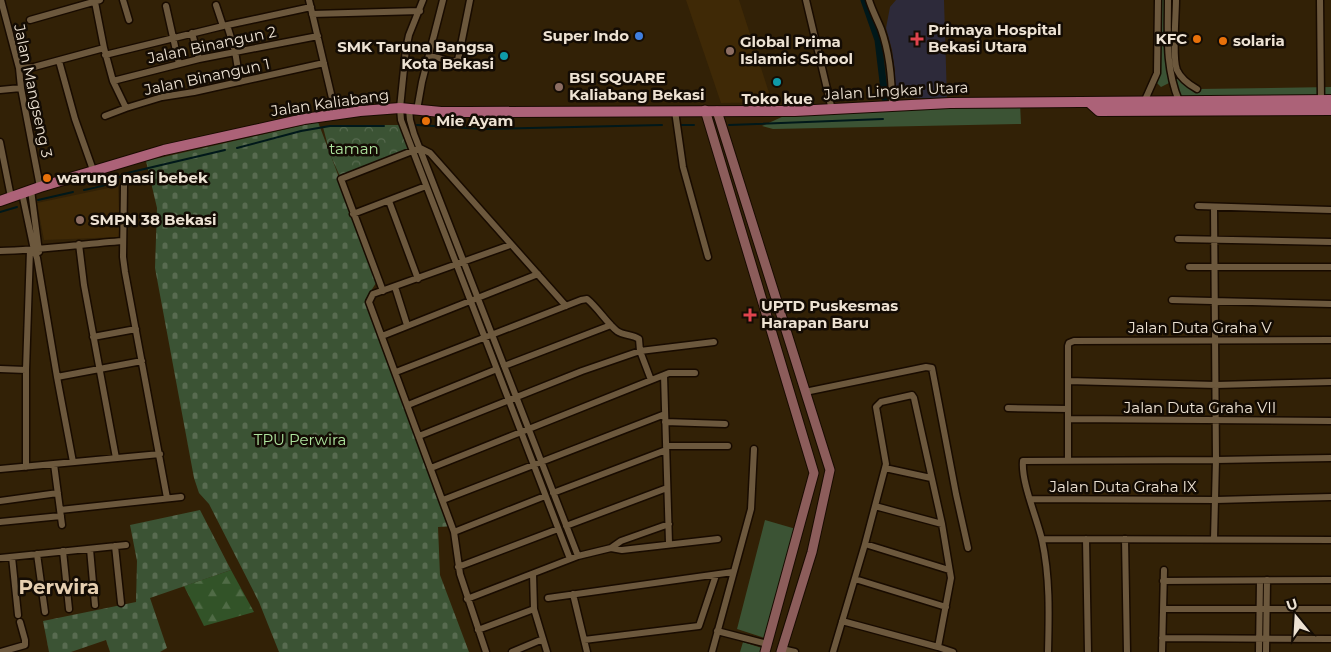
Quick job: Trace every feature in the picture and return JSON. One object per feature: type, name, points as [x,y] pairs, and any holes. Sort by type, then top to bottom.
[{"type":"main road","name":"Jalan Lingkar Utara","points":[[705,110],[720,119],[890,105],[950,103],[1326,100]]},
{"type":"main road","name":"Jalan Lingkar Utara","points":[[1089,102],[1099,111],[1331,110]]},
{"type":"main road","name":"Jalan Kaliabang","points":[[0,201],[11,197],[29,198],[93,170],[164,150],[304,119],[360,111],[409,109],[440,112],[675,114],[705,110]]},
{"type":"street","name":"Jalan Mangseng 3","points":[[1,0],[3,25],[19,68],[34,250]]},
{"type":"street","points":[[124,0],[129,20]]},
{"type":"street","points":[[423,0],[411,29],[406,49],[410,120],[578,556]]},
{"type":"street","points":[[443,0],[422,82],[409,109],[401,120],[570,559]]},
{"type":"street","points":[[429,55],[452,62],[458,60],[470,0]]},
{"type":"street","points":[[806,0],[832,110]]},
{"type":"street","points":[[869,0],[888,50],[891,70],[890,105]]},
{"type":"street","points":[[1158,0],[1157,73],[1145,100],[1159,111],[1178,100],[1172,85],[1168,64],[1168,0]]},
{"type":"street","points":[[1176,0],[1175,63],[1187,84],[1197,89]]},
{"type":"street","points":[[1320,0],[1326,100]]},
{"type":"street","points":[[30,20],[98,1],[105,55],[113,81],[126,108]]},
{"type":"street","points":[[216,5],[235,51],[240,82]]},
{"type":"street","points":[[166,6],[179,64]]},
{"type":"street","points":[[105,55],[225,25],[311,7],[420,11]]},
{"type":"street","points":[[311,7],[330,87],[332,105],[321,117]]},
{"type":"street","points":[[192,33],[199,59]]},
{"type":"street","name":"Jalan Binangun 2","points":[[113,81],[235,51],[318,36]]},
{"type":"street","points":[[19,68],[34,67],[104,48]]},
{"type":"street","points":[[59,61],[75,119],[93,170]]},
{"type":"street","name":"Jalan Binangun 1","points":[[105,116],[162,97],[324,64]]},
{"type":"street","points":[[0,90],[21,88]]},
{"type":"street","points":[[705,110],[770,302],[805,392],[830,470],[822,474],[767,647]]},
{"type":"street","points":[[675,114],[683,167],[708,257]]},
{"type":"street","points":[[720,119],[770,302],[822,474],[812,552],[781,650]]},
{"type":"street","points":[[0,142],[11,197]]},
{"type":"street","points":[[383,291],[341,179],[420,148],[430,153],[566,306]]},
{"type":"street","points":[[124,186],[124,272],[167,498]]},
{"type":"street","points":[[353,214],[426,186]]},
{"type":"street","points":[[389,201],[418,278]]},
{"type":"street","points":[[1198,206],[1331,210]]},
{"type":"street","points":[[1214,207],[1216,385],[1214,539]]},
{"type":"street","points":[[1178,239],[1331,242]]},
{"type":"street","points":[[0,251],[34,250],[123,241]]},
{"type":"street","points":[[79,244],[84,285],[116,458]]},
{"type":"street","points":[[486,652],[458,567],[454,532],[369,302],[373,294],[510,244]]},
{"type":"street","points":[[34,250],[37,258],[73,462]]},
{"type":"street","points":[[26,467],[26,370],[34,250]]},
{"type":"street","points":[[1189,267],[1331,267]]},
{"type":"street","points":[[382,336],[538,274]]},
{"type":"street","points":[[395,287],[407,325]]},
{"type":"street","points":[[396,372],[587,299],[620,332],[639,339],[640,351],[651,380]]},
{"type":"street","points":[[1172,300],[1331,304]]},
{"type":"street","points":[[504,366],[611,325]]},
{"type":"street","points":[[93,337],[136,329]]},
{"type":"street","name":"Jalan Duta Graha V","points":[[1068,380],[1068,346],[1070,343],[1331,340]]},
{"type":"street","points":[[419,436],[509,402],[582,371],[640,351],[714,342]]},
{"type":"street","points":[[57,377],[142,361]]},
{"type":"street","points":[[805,392],[926,367],[932,368],[968,548]]},
{"type":"street","points":[[0,369],[26,370]]},
{"type":"street","points":[[408,405],[497,369]]},
{"type":"street","points":[[431,468],[664,375],[695,373]]},
{"type":"street","points":[[664,375],[669,544]]},
{"type":"street","points":[[1068,380],[1068,460]]},
{"type":"street","name":"Jalan Duta Graha VII","points":[[1068,380],[1216,385],[1331,382]]},
{"type":"street","points":[[833,652],[886,464],[876,407],[881,402],[912,395],[942,524],[950,570],[951,582],[938,646]]},
{"type":"street","points":[[1008,408],[1068,409]]},
{"type":"street","points":[[443,500],[665,414]]},
{"type":"street","name":"Jalan Duta Graha VII","points":[[1069,419],[1331,421]]},
{"type":"street","points":[[665,422],[725,424]]},
{"type":"street","points":[[553,493],[666,448],[728,446]]},
{"type":"street","points":[[712,652],[750,509],[754,449]]},
{"type":"street","points":[[0,469],[160,454]]},
{"type":"street","points":[[1048,652],[1049,587],[1042,539],[1030,499],[1023,461],[1331,458]]},
{"type":"street","points":[[54,464],[62,525]]},
{"type":"street","points":[[885,468],[931,478]]},
{"type":"street","points":[[566,526],[667,488]]},
{"type":"street","points":[[0,501],[58,493]]},
{"type":"street","points":[[454,532],[546,496]]},
{"type":"street","points":[[0,522],[181,497]]},
{"type":"street","name":"Jalan Duta Graha IX","points":[[1030,499],[1216,500],[1331,497]]},
{"type":"street","points":[[875,506],[942,524]]},
{"type":"street","points":[[467,599],[578,556],[611,548],[621,541],[668,524]]},
{"type":"street","points":[[458,567],[558,528]]},
{"type":"street","points":[[611,548],[622,550],[718,539]]},
{"type":"street","points":[[1042,539],[1331,540]]},
{"type":"street","points":[[1086,539],[1088,652]]},
{"type":"street","points":[[1125,539],[1127,652]]},
{"type":"street","points":[[865,544],[950,570]]},
{"type":"street","points":[[0,558],[126,545]]},
{"type":"street","points":[[115,546],[121,603]]},
{"type":"street","points":[[90,549],[95,605]]},
{"type":"street","points":[[63,551],[69,609]]},
{"type":"street","points":[[37,554],[45,612]]},
{"type":"street","points":[[12,557],[18,614]]},
{"type":"street","points":[[1162,652],[1164,570]]},
{"type":"street","points":[[548,598],[733,572]]},
{"type":"street","points":[[533,574],[534,609],[547,652]]},
{"type":"street","points":[[584,640],[699,626],[716,575]]},
{"type":"street","points":[[855,579],[946,607]]},
{"type":"street","points":[[1259,652],[1263,639],[1267,609],[1267,580]]},
{"type":"street","points":[[1163,581],[1331,580]]},
{"type":"street","points":[[1260,581],[1259,609],[1266,652]]},
{"type":"street","points":[[573,594],[587,652]]},
{"type":"street","points":[[478,630],[534,609]]},
{"type":"street","points":[[1163,609],[1331,609]]},
{"type":"street","points":[[842,621],[938,646],[953,652]]},
{"type":"street","points":[[2,652],[25,645],[20,622]]},
{"type":"street","points":[[717,631],[767,647],[795,652]]},
{"type":"street","points":[[1162,638],[1331,639]]},
{"type":"street","points":[[512,652],[543,639]]},
{"type":"shaded area","name":"Global Prima Islamic School","points":[[686,0],[739,0],[772,102],[721,103]]},
{"type":"shaded area","name":"Primaya Hospital Bekasi Utara","points":[[896,0],[944,0],[947,99],[893,97],[895,71],[886,28],[890,7]]},
{"type":"shaded area","name":"SMPN 38 Bekasi","points":[[118,186],[120,237],[44,240],[37,203]]},
{"type":"green space","points":[[1158,0],[1176,0],[1177,70],[1197,89],[1331,87],[1331,110],[1178,101],[1171,82],[1161,87],[1154,80]]},
{"type":"green space","points":[[1020,103],[1021,124],[773,129],[762,126],[795,111]]},
{"type":"green space","name":"TPU Perwira","points":[[318,122],[378,280],[365,300],[455,526],[438,527],[440,575],[469,652],[279,652],[259,602],[209,504],[199,493],[194,478],[155,268],[157,208],[146,161]]},
{"type":"green space","name":"taman","points":[[402,125],[413,151],[341,179],[330,154],[323,127]]},
{"type":"green space","points":[[200,510],[231,570],[150,598],[167,648],[160,652],[110,652],[106,640],[71,652],[49,652],[43,621],[136,602],[137,561],[130,525]]},
{"type":"green space","points":[[765,520],[796,529],[765,638],[737,629]]},
{"type":"green space","points":[[231,570],[254,612],[204,626],[184,586]]},
{"type":"green space","points":[[743,642],[762,648],[761,652],[740,652]]},
{"type":"waterway","points":[[864,0],[878,40],[885,98]]},
{"type":"waterway","points":[[729,125],[883,119]]},
{"type":"waterway","points":[[417,125],[483,129],[662,125]]},
{"type":"waterway","points":[[679,125],[694,125]]},
{"type":"waterway","points":[[237,148],[301,131],[330,126],[384,126]]},
{"type":"waterway","points":[[84,190],[110,183],[123,174],[225,150]]},
{"type":"waterway","points":[[38,200],[73,192]]},
{"type":"waterway","points":[[0,212],[17,207]]},
{"type":"place","name":"Super Indo","points":[[639,36]]},
{"type":"place","name":"Primaya Hospital Bekasi Utara","points":[[917,39]]},
{"type":"place","name":"KFC","points":[[1197,39]]},
{"type":"place","name":"solaria","points":[[1223,41]]},
{"type":"place","name":"Global Prima Islamic School","points":[[730,51]]},
{"type":"place","name":"SMK Taruna Bangsa Kota Bekasi","points":[[504,56]]},
{"type":"place","name":"Toko kue","points":[[777,82]]},
{"type":"place","name":"BSI SQUARE Kaliabang Bekasi","points":[[559,87]]},
{"type":"place","name":"Mie Ayam","points":[[426,121]]},
{"type":"place","name":"warung nasi bebek","points":[[47,178]]},
{"type":"place","name":"SMPN 38 Bekasi","points":[[80,220]]},
{"type":"place","name":"UPTD Puskesmas Harapan Baru","points":[[750,315]]},
{"type":"district","name":"Perwira","points":[[59,587]]}]
